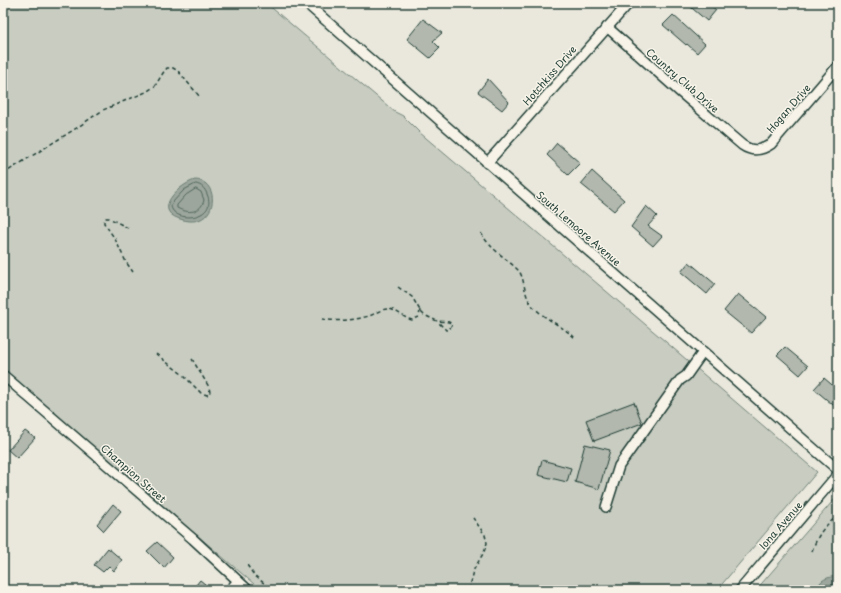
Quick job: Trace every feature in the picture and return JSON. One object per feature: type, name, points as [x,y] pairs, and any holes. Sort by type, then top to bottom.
[{"type":"street","name":"South Lemoore Avenue","points":[[306,3],[838,470]]},
{"type":"street","name":"Hotchkiss Drive","points":[[487,163],[629,3]]},
{"type":"street","name":"Country Club Drive","points":[[607,27],[680,92],[747,148]]},
{"type":"street","name":"Hogan Drive","points":[[747,148],[752,150],[761,149],[771,144],[838,66]]},
{"type":"street","points":[[606,507],[619,466],[680,380],[686,376],[703,352]]},
{"type":"street","name":"Champion Street","points":[[3,375],[188,535],[248,590]]},
{"type":"street","name":"Iona Avenue","points":[[740,590],[838,474]]},
{"type":"street","points":[[230,590],[238,581]]},
{"type":"path","points":[[3,174],[103,110],[146,92],[156,86],[163,73],[168,68],[173,68],[178,71],[200,97]]},
{"type":"path","points":[[128,228],[109,218],[104,220],[104,223],[118,243],[126,262],[133,272]]},
{"type":"path","points":[[481,233],[493,249],[520,273],[525,294],[535,308],[575,338]]},
{"type":"path","points":[[398,287],[412,297],[420,310],[426,316],[449,322],[452,324],[452,327],[449,330],[446,330],[437,320]]},
{"type":"path","points":[[322,319],[337,321],[345,320],[368,316],[387,309],[397,312],[412,320],[421,316],[426,316]]},
{"type":"path","points":[[418,318],[420,310]]},
{"type":"path","points":[[156,354],[182,374],[201,393],[208,395],[210,393],[210,387],[192,359]]},
{"type":"path","points":[[812,551],[815,540],[820,532],[829,522],[838,517]]},
{"type":"path","points":[[468,590],[473,572],[484,552],[487,543],[485,536],[473,518]]},
{"type":"path","points":[[247,565],[254,575],[272,590]]},
{"type":"shaded area","points":[[6,3],[266,3],[395,112],[403,116],[419,132],[817,472],[717,590],[261,590],[3,369],[3,7]]},
{"type":"shaded area","points":[[838,496],[838,590],[756,590],[832,502]]},
{"type":"water","points":[[195,180],[204,182],[209,188],[212,196],[212,204],[209,212],[202,218],[193,221],[180,219],[172,215],[168,210],[168,204],[171,198],[182,187]]},
{"type":"water","points":[[838,576],[838,590],[817,590],[818,586],[824,579]]},
{"type":"building","points":[[686,3],[708,3],[716,10],[707,21]]},
{"type":"building","points":[[673,15],[705,44],[697,53],[663,25]]},
{"type":"building","points":[[423,19],[442,33],[433,41],[440,48],[430,58],[407,39]]},
{"type":"building","points":[[488,79],[509,102],[502,110],[478,92]]},
{"type":"building","points":[[557,143],[580,163],[568,175],[547,155]]},
{"type":"building","points":[[592,171],[624,200],[614,211],[581,184]]},
{"type":"building","points":[[646,206],[657,216],[648,226],[662,236],[653,246],[631,227]]},
{"type":"building","points":[[689,262],[715,284],[707,294],[681,272]]},
{"type":"building","points":[[738,294],[766,317],[751,333],[724,311]]},
{"type":"building","points":[[785,347],[808,366],[800,375],[777,355]]},
{"type":"building","points":[[824,378],[838,390],[838,409],[814,389]]},
{"type":"building","points":[[634,402],[642,423],[594,441],[586,420]]},
{"type":"building","points":[[25,431],[35,438],[17,458],[8,450]]},
{"type":"building","points":[[585,444],[610,450],[599,489],[575,482]]},
{"type":"building","points":[[542,460],[571,468],[567,482],[538,475]]},
{"type":"building","points":[[113,504],[121,511],[104,531],[97,524]]},
{"type":"building","points":[[157,542],[173,557],[164,568],[147,551]]},
{"type":"building","points":[[108,548],[122,560],[114,571],[109,566],[103,572],[94,565]]},
{"type":"building","points":[[200,580],[211,589],[192,590]]}]
